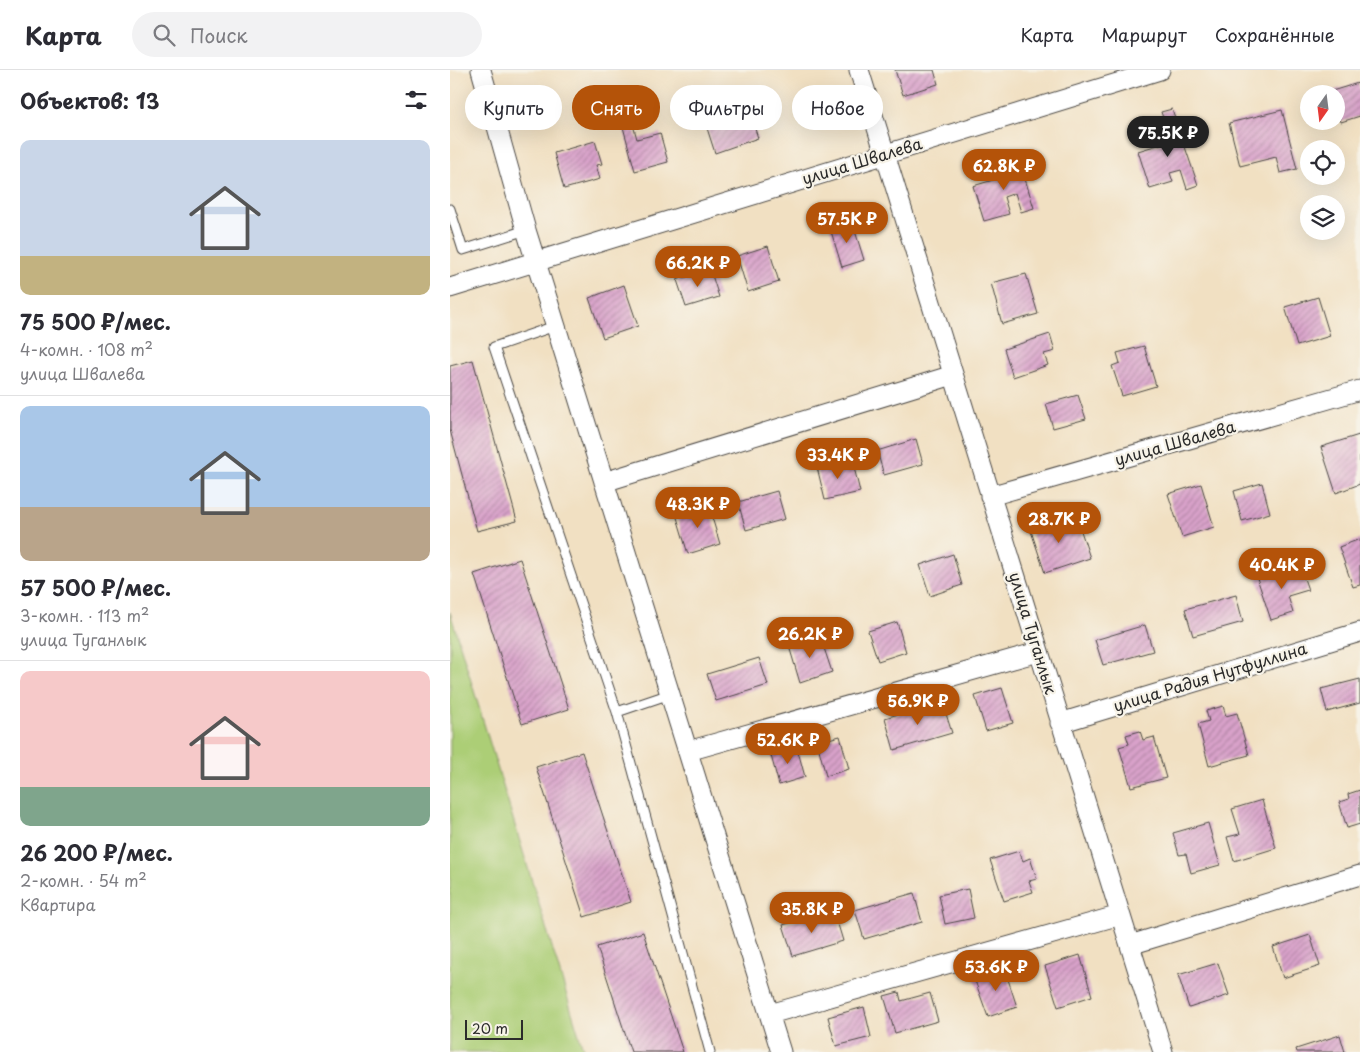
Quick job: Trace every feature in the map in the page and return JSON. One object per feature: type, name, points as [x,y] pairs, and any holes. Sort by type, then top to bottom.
[{"type":"street","points":[[481,70],[535,262],[781,1052]]},
{"type":"street","name":"улица Туганлык","points":[[859,70],[1163,1052]]},
{"type":"street","name":"улица Швалева","points":[[450,288],[1160,70]]},
{"type":"street","points":[[604,482],[953,376]]},
{"type":"street","name":"улица Швалева","points":[[990,496],[1360,390]]},
{"type":"street","name":"улица Радия Нутфуллина","points":[[1060,722],[1360,632]]},
{"type":"street","points":[[688,751],[1038,652]]},
{"type":"street","points":[[1130,945],[1360,875]]},
{"type":"street","points":[[770,1014],[1120,915]]},
{"type":"lane","points":[[450,209],[463,250],[526,230]]},
{"type":"lane","points":[[555,326],[494,347],[617,712],[710,1052]]},
{"type":"lane","points":[[617,712],[670,694]]},
{"type":"green space","points":[[450,612],[584,1052],[450,1052]]},
{"type":"building","points":[[895,70],[934,70],[938,84],[903,95]]},
{"type":"building","points":[[1358,83],[1360,89],[1360,116],[1345,121],[1345,87]]},
{"type":"building","points":[[1172,109],[1198,185],[1187,189],[1181,170],[1170,173],[1173,182],[1150,189],[1138,151],[1171,141],[1161,112]]},
{"type":"building","points":[[1282,110],[1297,169],[1280,173],[1276,157],[1240,166],[1229,123]]},
{"type":"building","points":[[624,130],[634,130],[637,139],[660,133],[668,162],[635,171]]},
{"type":"building","points":[[708,130],[755,130],[758,138],[715,153]]},
{"type":"building","points":[[595,141],[602,164],[596,165],[600,179],[564,189],[554,153]]},
{"type":"building","points":[[1017,153],[1034,208],[1021,212],[1015,193],[1004,197],[1009,214],[984,221],[973,186],[1010,175],[1004,157]]},
{"type":"building","points":[[852,221],[864,260],[842,267],[830,228]]},
{"type":"building","points":[[768,246],[779,282],[748,292],[737,256]]},
{"type":"building","points":[[710,269],[719,297],[686,307],[677,280]]},
{"type":"building","points":[[1026,274],[1038,314],[1002,324],[991,283]]},
{"type":"building","points":[[624,285],[638,326],[603,338],[589,298]]},
{"type":"building","points":[[1318,297],[1330,336],[1297,346],[1285,307]]},
{"type":"building","points":[[1050,334],[1055,351],[1044,354],[1048,365],[1013,377],[1004,349]]},
{"type":"building","points":[[1144,346],[1156,386],[1122,396],[1112,366],[1120,363],[1117,353]]},
{"type":"building","points":[[473,360],[517,521],[477,531],[450,430],[450,366]]},
{"type":"building","points":[[1078,395],[1086,419],[1053,428],[1046,404]]},
{"type":"building","points":[[1359,435],[1360,484],[1336,493],[1321,447]]},
{"type":"building","points":[[916,439],[923,464],[884,475],[877,451]]},
{"type":"building","points":[[852,459],[860,492],[825,500],[817,467]]},
{"type":"building","points":[[1262,483],[1270,513],[1242,521],[1234,491]]},
{"type":"building","points":[[1201,484],[1214,527],[1182,537],[1168,494]]},
{"type":"building","points":[[777,491],[785,519],[746,530],[738,502]]},
{"type":"building","points":[[708,504],[720,544],[688,554],[676,514]]},
{"type":"building","points":[[1043,517],[1047,529],[1077,519],[1090,558],[1045,573],[1028,522]]},
{"type":"building","points":[[1360,539],[1360,585],[1353,587],[1339,547]]},
{"type":"building","points":[[953,554],[962,585],[930,596],[920,565]]},
{"type":"building","points":[[520,559],[569,709],[522,724],[474,574]]},
{"type":"building","points":[[1299,564],[1308,590],[1288,596],[1293,613],[1271,620],[1257,578]]},
{"type":"building","points":[[1236,595],[1243,622],[1193,636],[1185,609]]},
{"type":"building","points":[[897,622],[906,652],[878,661],[868,631]]},
{"type":"building","points":[[1145,625],[1153,651],[1103,665],[1095,640]]},
{"type":"building","points":[[820,636],[832,672],[800,683],[789,646]]},
{"type":"building","points":[[759,658],[768,685],[716,701],[707,674]]},
{"type":"building","points":[[1360,679],[1360,703],[1327,712],[1321,689]]},
{"type":"building","points":[[1002,688],[1013,723],[986,731],[975,696]]},
{"type":"building","points":[[942,701],[952,733],[894,750],[885,718]]},
{"type":"building","points":[[1223,706],[1226,716],[1237,713],[1249,755],[1209,766],[1198,724],[1209,721],[1206,711]]},
{"type":"building","points":[[1140,731],[1143,740],[1154,737],[1166,778],[1131,787],[1119,747],[1129,744],[1126,735]]},
{"type":"building","points":[[840,736],[849,769],[826,776],[817,742]]},
{"type":"building","points":[[796,744],[805,777],[779,785],[770,752]]},
{"type":"building","points":[[582,752],[631,902],[584,917],[536,767]]},
{"type":"building","points":[[1360,790],[1360,824],[1347,828],[1339,802],[1349,799],[1348,794]]},
{"type":"building","points":[[1262,800],[1276,848],[1234,861],[1227,837],[1240,834],[1232,809]]},
{"type":"building","points":[[1208,823],[1220,865],[1191,873],[1186,854],[1179,855],[1173,833]]},
{"type":"building","points":[[1019,851],[1023,861],[1030,858],[1037,879],[1029,881],[1033,892],[1004,901],[990,860]]},
{"type":"building","points":[[968,889],[974,918],[945,924],[939,895]]},
{"type":"building","points":[[914,893],[922,922],[864,939],[855,910]]},
{"type":"building","points":[[821,913],[824,922],[836,918],[843,941],[793,956],[783,925]]},
{"type":"building","points":[[643,932],[683,1052],[631,1052],[597,947]]},
{"type":"building","points":[[1310,935],[1320,966],[1283,978],[1273,947]]},
{"type":"building","points":[[1080,955],[1092,996],[1058,1007],[1045,966]]},
{"type":"building","points":[[1218,963],[1229,995],[1189,1008],[1178,975]]},
{"type":"building","points":[[1004,967],[1017,1007],[988,1017],[974,978]]},
{"type":"building","points":[[899,992],[901,1001],[930,993],[938,1021],[895,1033],[884,996]]},
{"type":"building","points":[[864,1007],[871,1037],[836,1046],[828,1017]]},
{"type":"building","points":[[1340,1035],[1345,1052],[1297,1052],[1296,1049]]}]
